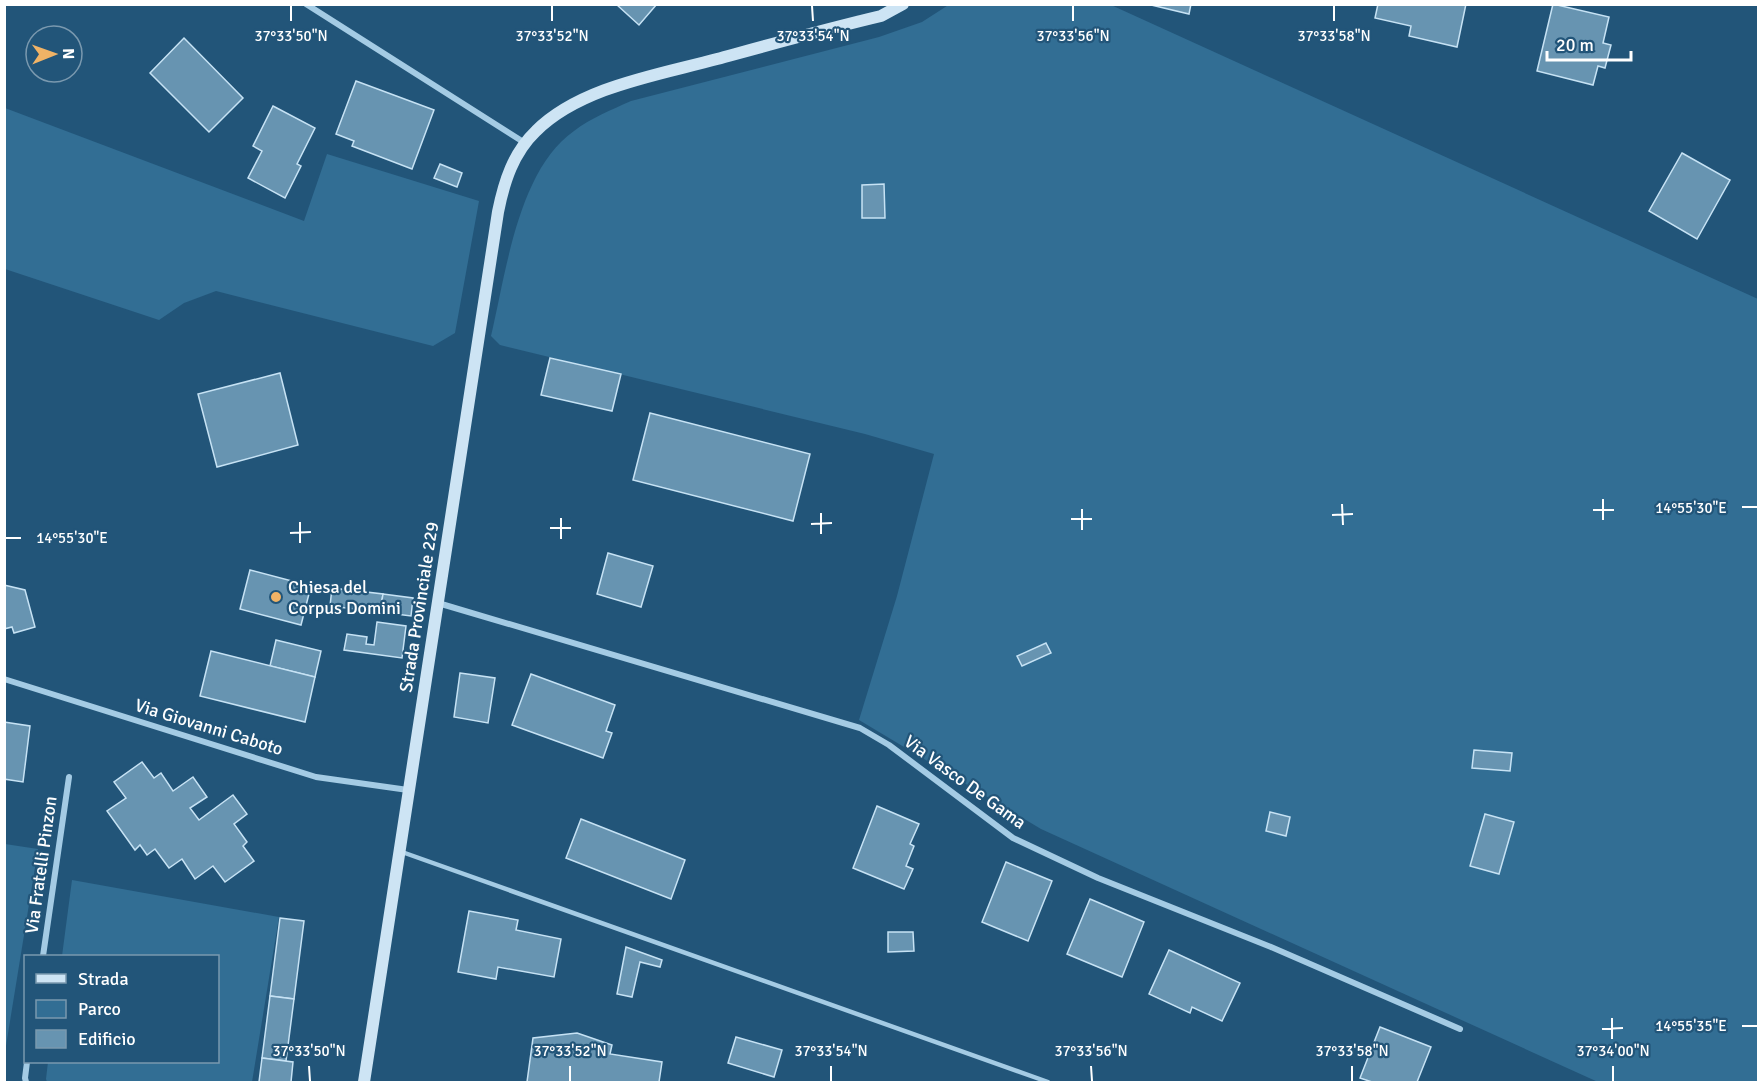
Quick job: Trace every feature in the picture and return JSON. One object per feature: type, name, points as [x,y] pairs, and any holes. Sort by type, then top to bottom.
[{"type":"street","points":[[306,4],[525,143]]},
{"type":"street","name":"Strada Provinciale 229","points":[[364,1083],[498,213],[516,155],[548,120],[580,101],[622,84],[881,16],[903,4]]},
{"type":"street","name":"Via Vasco De Gama","points":[[437,603],[860,728],[890,745],[1013,838],[1098,878],[1271,947],[1460,1029]]},
{"type":"street","name":"Via Giovanni Caboto","points":[[4,679],[316,777],[408,790]]},
{"type":"street","name":"Via Fratelli Pinzon","points":[[43,955],[69,777]]},
{"type":"street","points":[[26,1083],[27,1063]]},
{"type":"lane","points":[[399,851],[1048,1083]]},
{"type":"green space","points":[[950,4],[1111,5],[1758,299],[1758,1082],[1598,1082],[1041,829],[859,720],[897,596],[934,454],[865,434],[500,345],[491,336],[509,254],[527,196],[555,148],[574,131],[594,118],[631,101],[879,37],[922,22]]},
{"type":"green space","points":[[5,108],[304,221],[327,154],[479,201],[455,333],[433,346],[216,291],[184,303],[159,320],[5,269]]},
{"type":"green space","points":[[4,844],[38,849],[5,1052]]},
{"type":"green space","points":[[72,880],[279,917],[252,1082],[47,1082],[48,1063],[219,1063],[219,955],[62,955]]},
{"type":"building","points":[[616,4],[657,4],[639,25]]},
{"type":"building","points":[[1147,4],[1191,4],[1189,14]]},
{"type":"building","points":[[1378,4],[1466,4],[1457,47],[1409,36],[1411,26],[1375,18]]},
{"type":"building","points":[[1553,4],[1609,17],[1603,43],[1611,45],[1605,68],[1598,66],[1593,85],[1537,71]]},
{"type":"building","points":[[184,38],[243,98],[209,132],[150,73]]},
{"type":"building","points":[[356,81],[434,110],[412,169],[352,146],[354,141],[336,134]]},
{"type":"building","points":[[273,106],[315,128],[297,164],[301,166],[285,198],[248,178],[262,151],[253,146]]},
{"type":"building","points":[[1682,153],[1730,180],[1697,239],[1649,211]]},
{"type":"building","points":[[440,164],[462,173],[457,187],[434,178]]},
{"type":"building","points":[[884,184],[885,218],[862,218],[862,185]]},
{"type":"building","points":[[550,358],[621,374],[612,411],[541,395]]},
{"type":"building","points":[[280,373],[298,445],[217,467],[198,394]]},
{"type":"building","points":[[650,413],[810,454],[793,521],[633,480]]},
{"type":"building","points":[[608,553],[653,566],[641,607],[597,594]]},
{"type":"building","name":"Chiesa del Corpus Domini","points":[[250,570],[311,586],[301,625],[240,609]]},
{"type":"building","points":[[4,585],[25,590],[35,627],[14,633],[12,627],[4,629]]},
{"type":"building","points":[[332,588],[383,594],[380,612],[330,606]]},
{"type":"building","points":[[383,594],[413,598],[411,616],[380,612]]},
{"type":"building","points":[[377,622],[406,626],[402,658],[344,650],[347,634],[367,637],[366,644],[374,645]]},
{"type":"building","points":[[276,640],[321,651],[315,677],[270,666]]},
{"type":"building","points":[[1046,643],[1051,653],[1022,666],[1017,656]]},
{"type":"building","points":[[211,651],[315,677],[305,722],[200,696]]},
{"type":"building","points":[[460,673],[495,678],[488,723],[454,717]]},
{"type":"building","points":[[531,674],[615,705],[606,731],[612,733],[603,758],[512,725]]},
{"type":"building","points":[[4,722],[30,726],[23,782],[4,779]]},
{"type":"building","points":[[1474,750],[1512,753],[1510,771],[1472,768]]},
{"type":"building","points":[[142,762],[154,778],[161,773],[173,791],[193,777],[207,797],[190,808],[199,820],[233,795],[247,814],[234,824],[247,842],[243,846],[254,861],[225,882],[213,866],[195,879],[182,859],[169,868],[155,849],[147,855],[140,845],[135,850],[107,811],[126,798],[114,782]]},
{"type":"building","points":[[877,806],[919,824],[910,844],[914,846],[906,866],[913,869],[904,889],[853,868]]},
{"type":"building","points":[[1270,812],[1290,817],[1286,836],[1266,831]]},
{"type":"building","points":[[1485,814],[1514,822],[1499,874],[1470,866]]},
{"type":"building","points":[[581,819],[685,860],[671,899],[566,858]]},
{"type":"building","points":[[1006,862],[1052,881],[1028,941],[982,922]]},
{"type":"building","points":[[1090,899],[1144,922],[1122,977],[1067,954]]},
{"type":"building","points":[[469,911],[518,920],[516,930],[561,939],[554,977],[498,967],[496,979],[458,972]]},
{"type":"building","points":[[280,918],[304,921],[294,999],[270,996]]},
{"type":"building","points":[[888,932],[913,932],[914,951],[888,952]]},
{"type":"building","points":[[626,947],[662,960],[660,967],[640,962],[632,997],[617,994]]},
{"type":"building","points":[[1169,950],[1240,983],[1222,1021],[1192,1007],[1190,1013],[1149,994]]},
{"type":"building","points":[[270,996],[294,999],[286,1061],[262,1058]]},
{"type":"building","points":[[1380,1027],[1431,1047],[1417,1082],[1372,1082],[1360,1078]]},
{"type":"building","points":[[577,1033],[612,1045],[610,1054],[662,1062],[659,1082],[527,1082],[533,1038]]},
{"type":"building","points":[[736,1037],[782,1050],[774,1077],[728,1063]]},
{"type":"building","points":[[262,1058],[293,1062],[291,1082],[259,1082]]},
{"type":"place","name":"Chiesa del Corpus Domini","points":[[276,597]]}]
